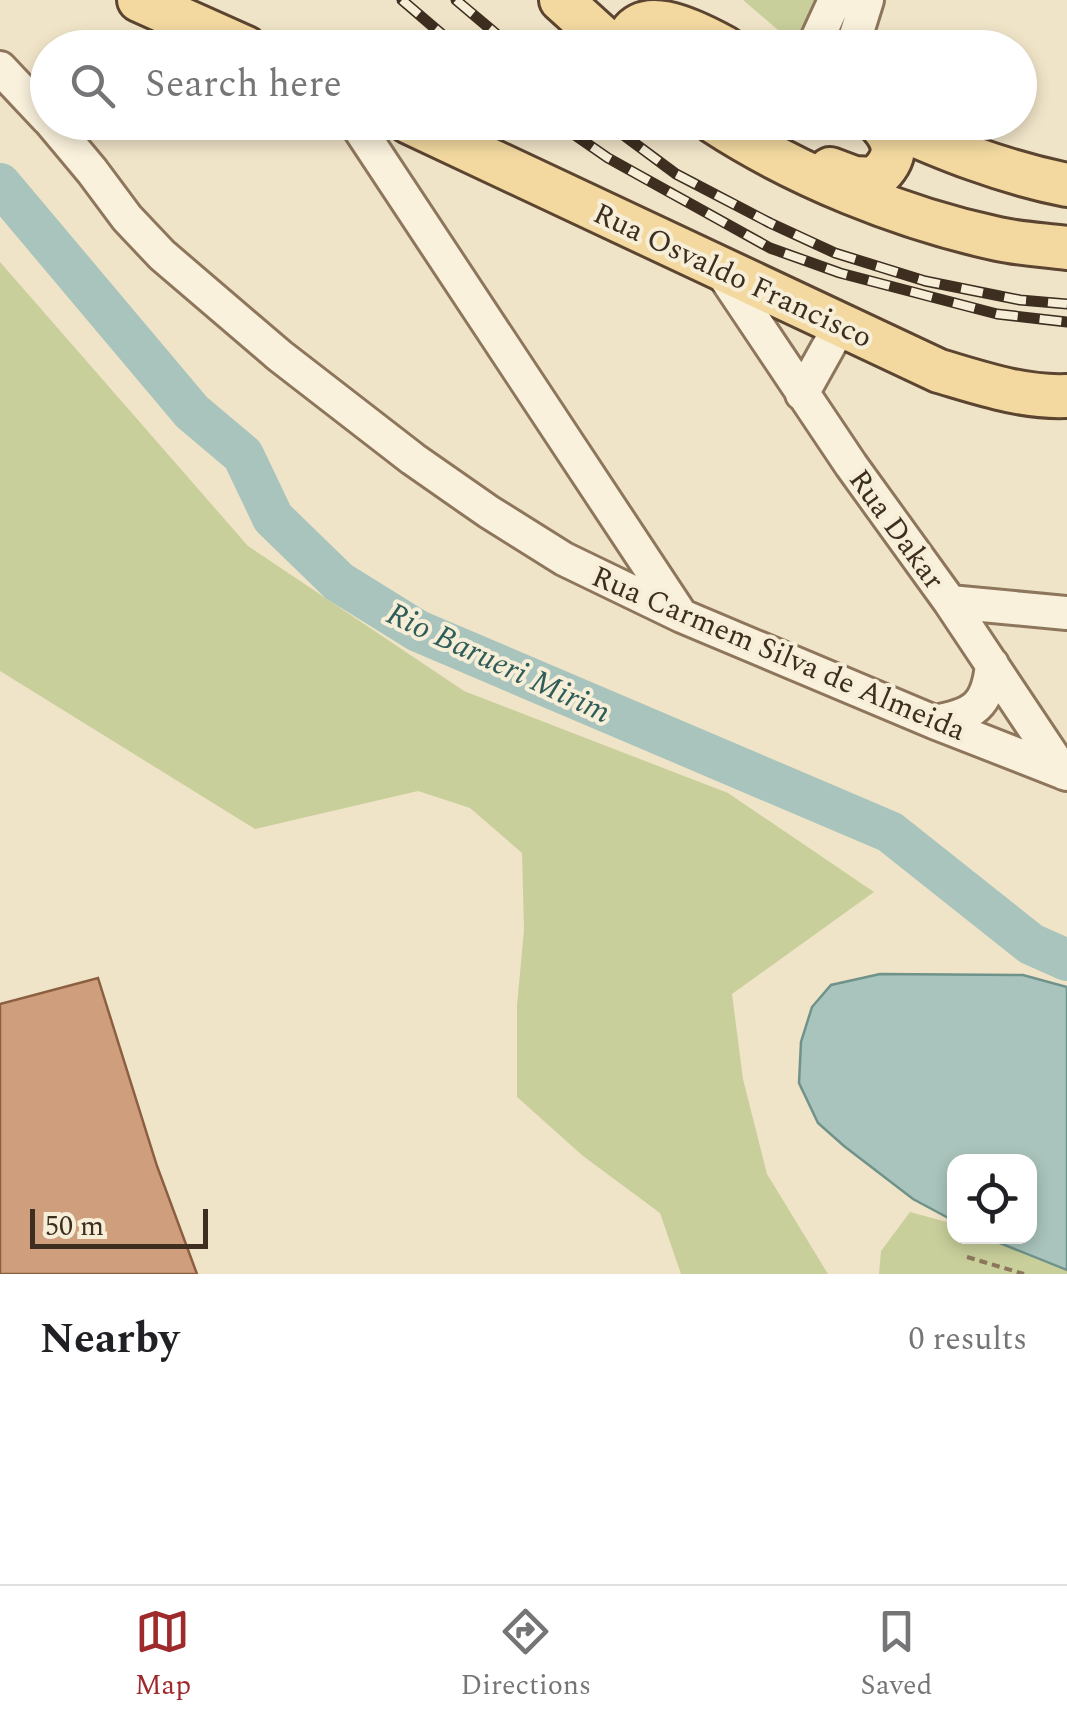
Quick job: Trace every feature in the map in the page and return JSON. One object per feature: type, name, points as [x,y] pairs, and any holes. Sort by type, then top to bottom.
[{"type":"main road","points":[[140,0],[206,30]]},
{"type":"main road","points":[[562,0],[594,30]]},
{"type":"main road","points":[[668,0],[704,30]]},
{"type":"main road","points":[[629,30],[635,19],[656,13],[694,30]]},
{"type":"main road","name":"Rua Osvaldo Francisco","points":[[447,140],[939,370],[990,386],[1048,397],[1067,396]]},
{"type":"main road","points":[[746,140],[865,198],[924,220],[1002,240],[1067,248]]},
{"type":"main road","points":[[777,158],[803,159],[854,178],[875,179],[888,168],[893,153],[890,140]]},
{"type":"main road","points":[[924,140],[968,158],[1067,186]]},
{"type":"street","points":[[821,30],[835,0]]},
{"type":"street","points":[[858,30],[867,0]]},
{"type":"street","name":"Rua Carmem Silva de Almeida","points":[[2,69],[30,99]]},
{"type":"street","name":"Rua Carmem Silva de Almeida","points":[[66,140],[127,218],[162,255],[280,356],[412,460],[489,512],[564,558],[682,616],[1066,774]]},
{"type":"street","points":[[366,140],[682,616]]},
{"type":"street","name":"Rua Dakar","points":[[721,270],[851,466],[950,602],[1066,774]]},
{"type":"street","points":[[802,394],[842,324]]},
{"type":"street","points":[[950,602],[1067,612]]},
{"type":"street","points":[[934,722],[962,717],[974,708],[990,683],[992,664]]},
{"type":"path","points":[[967,1257],[1024,1274]]},
{"type":"green space","points":[[743,0],[823,0],[807,30],[778,30]]},
{"type":"green space","points":[[0,262],[248,546],[464,691],[728,793],[874,892],[732,994],[743,1079],[767,1174],[828,1274],[681,1274],[660,1213],[583,1156],[517,1097],[517,1005],[524,930],[522,853],[470,808],[418,791],[255,829],[0,671]]},
{"type":"green space","points":[[910,1212],[947,1222],[947,1244],[1028,1244],[1067,1254],[1067,1274],[879,1274],[881,1251]]},
{"type":"water","points":[[880,974],[1023,975],[1067,987],[1067,1270],[1002,1244],[1037,1244],[1037,1154],[947,1154],[947,1217],[913,1199],[818,1123],[799,1083],[801,1042],[812,1007],[831,985]]},
{"type":"building","points":[[98,978],[157,1166],[197,1274],[0,1274],[0,1004]]},
{"type":"waterway","name":"Rio Barueri Mirim","points":[[0,184],[192,412],[243,455],[273,518],[339,582],[418,631],[890,832],[1031,944],[1067,960]]},
{"type":"railway","points":[[402,0],[437,30]]},
{"type":"railway","points":[[456,0],[492,30]]},
{"type":"railway","points":[[582,140],[770,248],[840,273],[997,314],[1067,322]]},
{"type":"railway","points":[[630,140],[676,174],[835,253],[925,281],[1020,300],[1067,304]]}]
